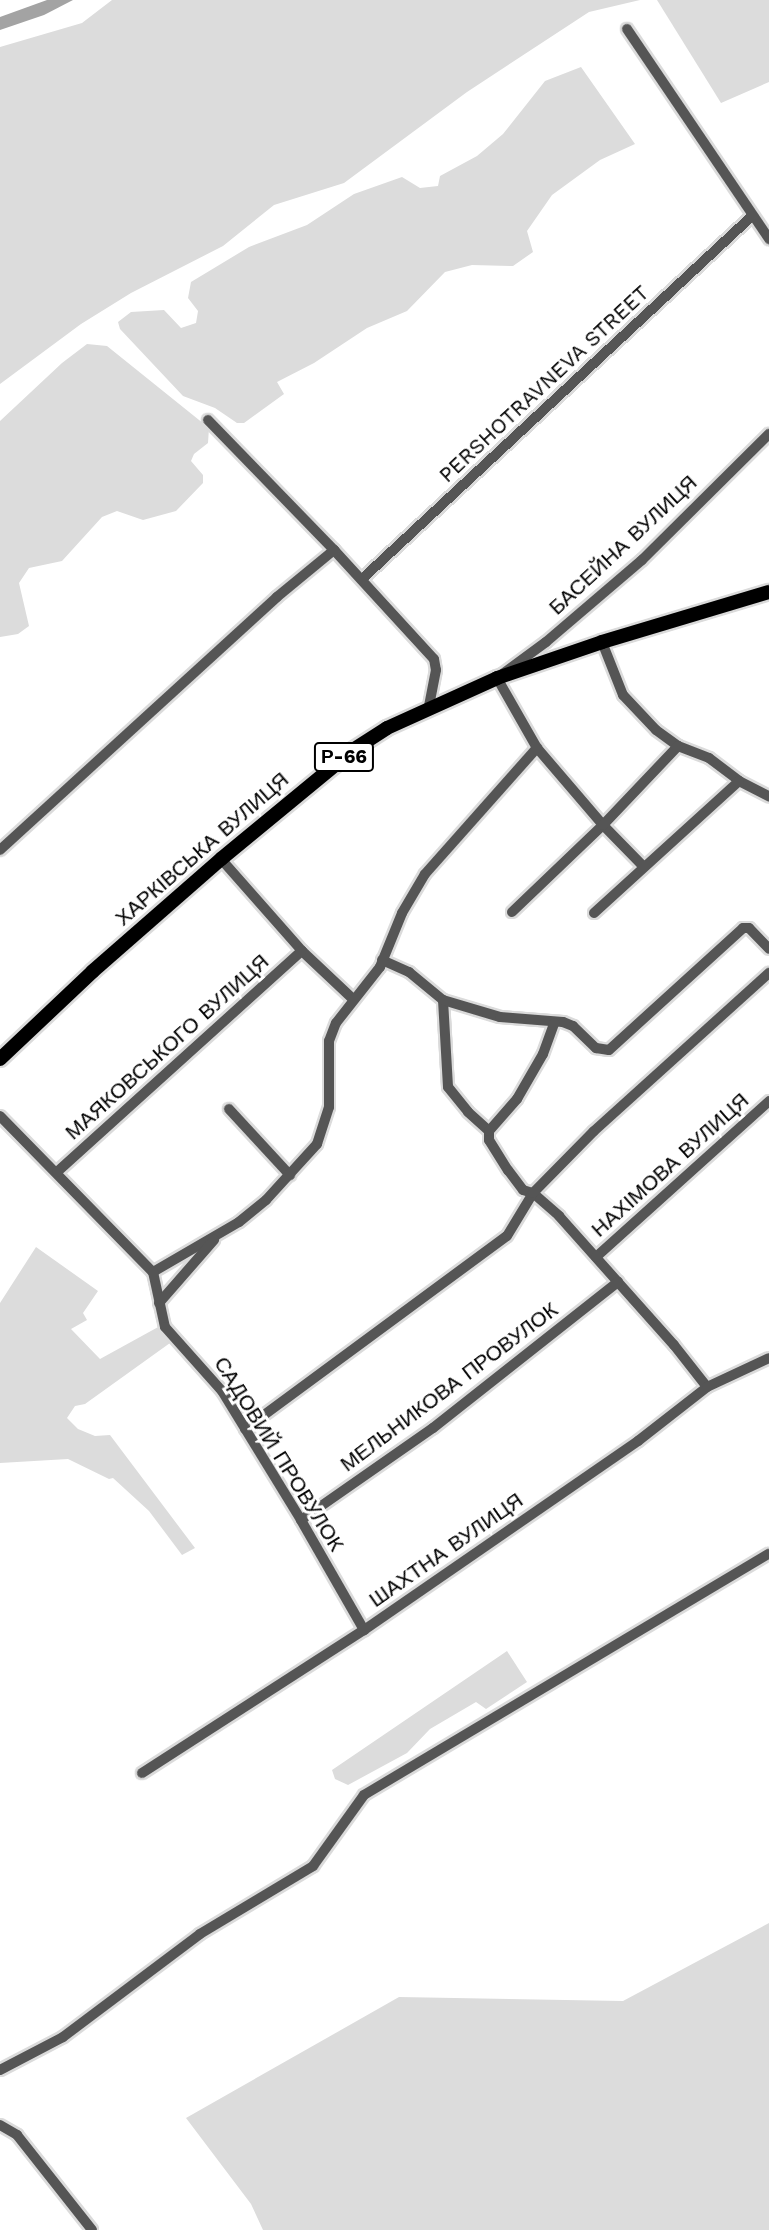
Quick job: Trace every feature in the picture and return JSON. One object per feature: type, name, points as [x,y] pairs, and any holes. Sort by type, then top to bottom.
[{"type":"main road","name":"ХАРКІВСЬКА ВУЛИЦЯ","points":[[0,1059],[103,962],[221,859],[353,750],[429,706],[497,678],[602,642],[769,592]]},
{"type":"street","points":[[627,29],[769,239]]},
{"type":"street","name":"PERSHOTRAVNEVA STREET","points":[[362,579],[752,216]]},
{"type":"street","points":[[208,420],[362,579],[434,659],[436,670],[429,706]]},
{"type":"street","name":"БАСЕЙНА ВУЛИЦЯ","points":[[497,678],[546,642],[642,560],[769,434]]},
{"type":"street","points":[[0,850],[277,597],[334,550]]},
{"type":"street","points":[[602,642],[624,695],[656,730],[678,746],[709,758],[739,781],[768,793]]},
{"type":"street","points":[[497,678],[537,748],[603,825],[643,866]]},
{"type":"street","points":[[512,912],[603,825],[678,746]]},
{"type":"street","points":[[0,1116],[153,1272],[220,1234],[266,1200],[317,1144],[329,1107],[329,1041],[336,1023],[372,978],[411,894],[425,874],[537,748]]},
{"type":"street","points":[[594,913],[739,781]]},
{"type":"street","points":[[221,859],[302,951],[353,999]]},
{"type":"street","points":[[382,960],[409,972],[443,1000],[500,1017],[573,1026],[596,1048],[609,1049],[743,928],[749,928],[769,949]]},
{"type":"street","name":"МАЯКОВСЬКОГО ВУЛИЦЯ","points":[[57,1172],[302,951]]},
{"type":"street","points":[[245,1429],[506,1236],[533,1193],[635,1092],[769,973]]},
{"type":"street","points":[[443,1000],[448,1087],[489,1136],[523,1190],[533,1193],[559,1216],[674,1345],[707,1387]]},
{"type":"street","points":[[489,1136],[517,1099],[543,1054],[554,1023]]},
{"type":"street","name":"НАХІМОВА ВУЛИЦЯ","points":[[596,1257],[769,1101]]},
{"type":"street","points":[[229,1110],[290,1175]]},
{"type":"street","points":[[159,1303],[220,1234]]},
{"type":"street","name":"САДОВИЙ ПРОВУЛОК","points":[[153,1272],[165,1327],[222,1391],[301,1520],[363,1630]]},
{"type":"street","name":"МЕЛЬНИКОВА ПРОВУЛОК","points":[[301,1520],[433,1428],[618,1282]]},
{"type":"street","name":"ШАХТНА ВУЛИЦЯ","points":[[142,1773],[363,1630],[638,1441],[707,1387],[769,1358]]},
{"type":"street","points":[[0,2070],[63,2038],[200,1934],[313,1866],[364,1795],[769,1554]]},
{"type":"street","points":[[0,2125],[17,2135],[92,2230]]},
{"type":"shaded area","points":[[47,0],[73,0],[44,15],[0,30],[0,17]]},
{"type":"shaded area","points":[[112,0],[640,0],[589,12],[467,92],[344,183],[274,205],[223,246],[131,293],[81,324],[0,384],[0,47],[82,23]]},
{"type":"shaded area","points":[[657,0],[769,0],[769,82],[721,103]]},
{"type":"shaded area","points":[[581,67],[635,144],[600,160],[552,195],[527,231],[533,252],[513,266],[472,265],[445,272],[407,311],[367,328],[314,363],[277,382],[284,394],[244,423],[237,423],[215,408],[183,396],[120,329],[118,322],[131,312],[164,310],[181,328],[196,323],[198,311],[188,298],[191,282],[249,247],[307,225],[354,194],[402,177],[420,188],[438,186],[440,176],[477,156],[503,134],[545,81]]},
{"type":"shaded area","points":[[87,344],[107,346],[209,428],[208,443],[194,454],[191,461],[203,475],[203,483],[176,511],[143,520],[117,511],[102,517],[62,561],[29,568],[19,583],[29,626],[18,634],[0,637],[0,421],[62,363]]},
{"type":"shaded area","points":[[36,1247],[98,1291],[83,1313],[87,1320],[71,1329],[100,1359],[160,1326],[170,1343],[85,1404],[75,1406],[67,1418],[78,1429],[95,1436],[110,1435],[195,1548],[182,1555],[149,1511],[113,1478],[109,1479],[68,1459],[0,1463],[0,1303]]},
{"type":"shaded area","points":[[507,1651],[527,1682],[486,1709],[476,1702],[430,1729],[407,1753],[348,1785],[335,1779],[332,1770]]},
{"type":"shaded area","points":[[769,1923],[769,2230],[263,2230],[251,2204],[186,2118],[399,1997],[623,2001]]}]
